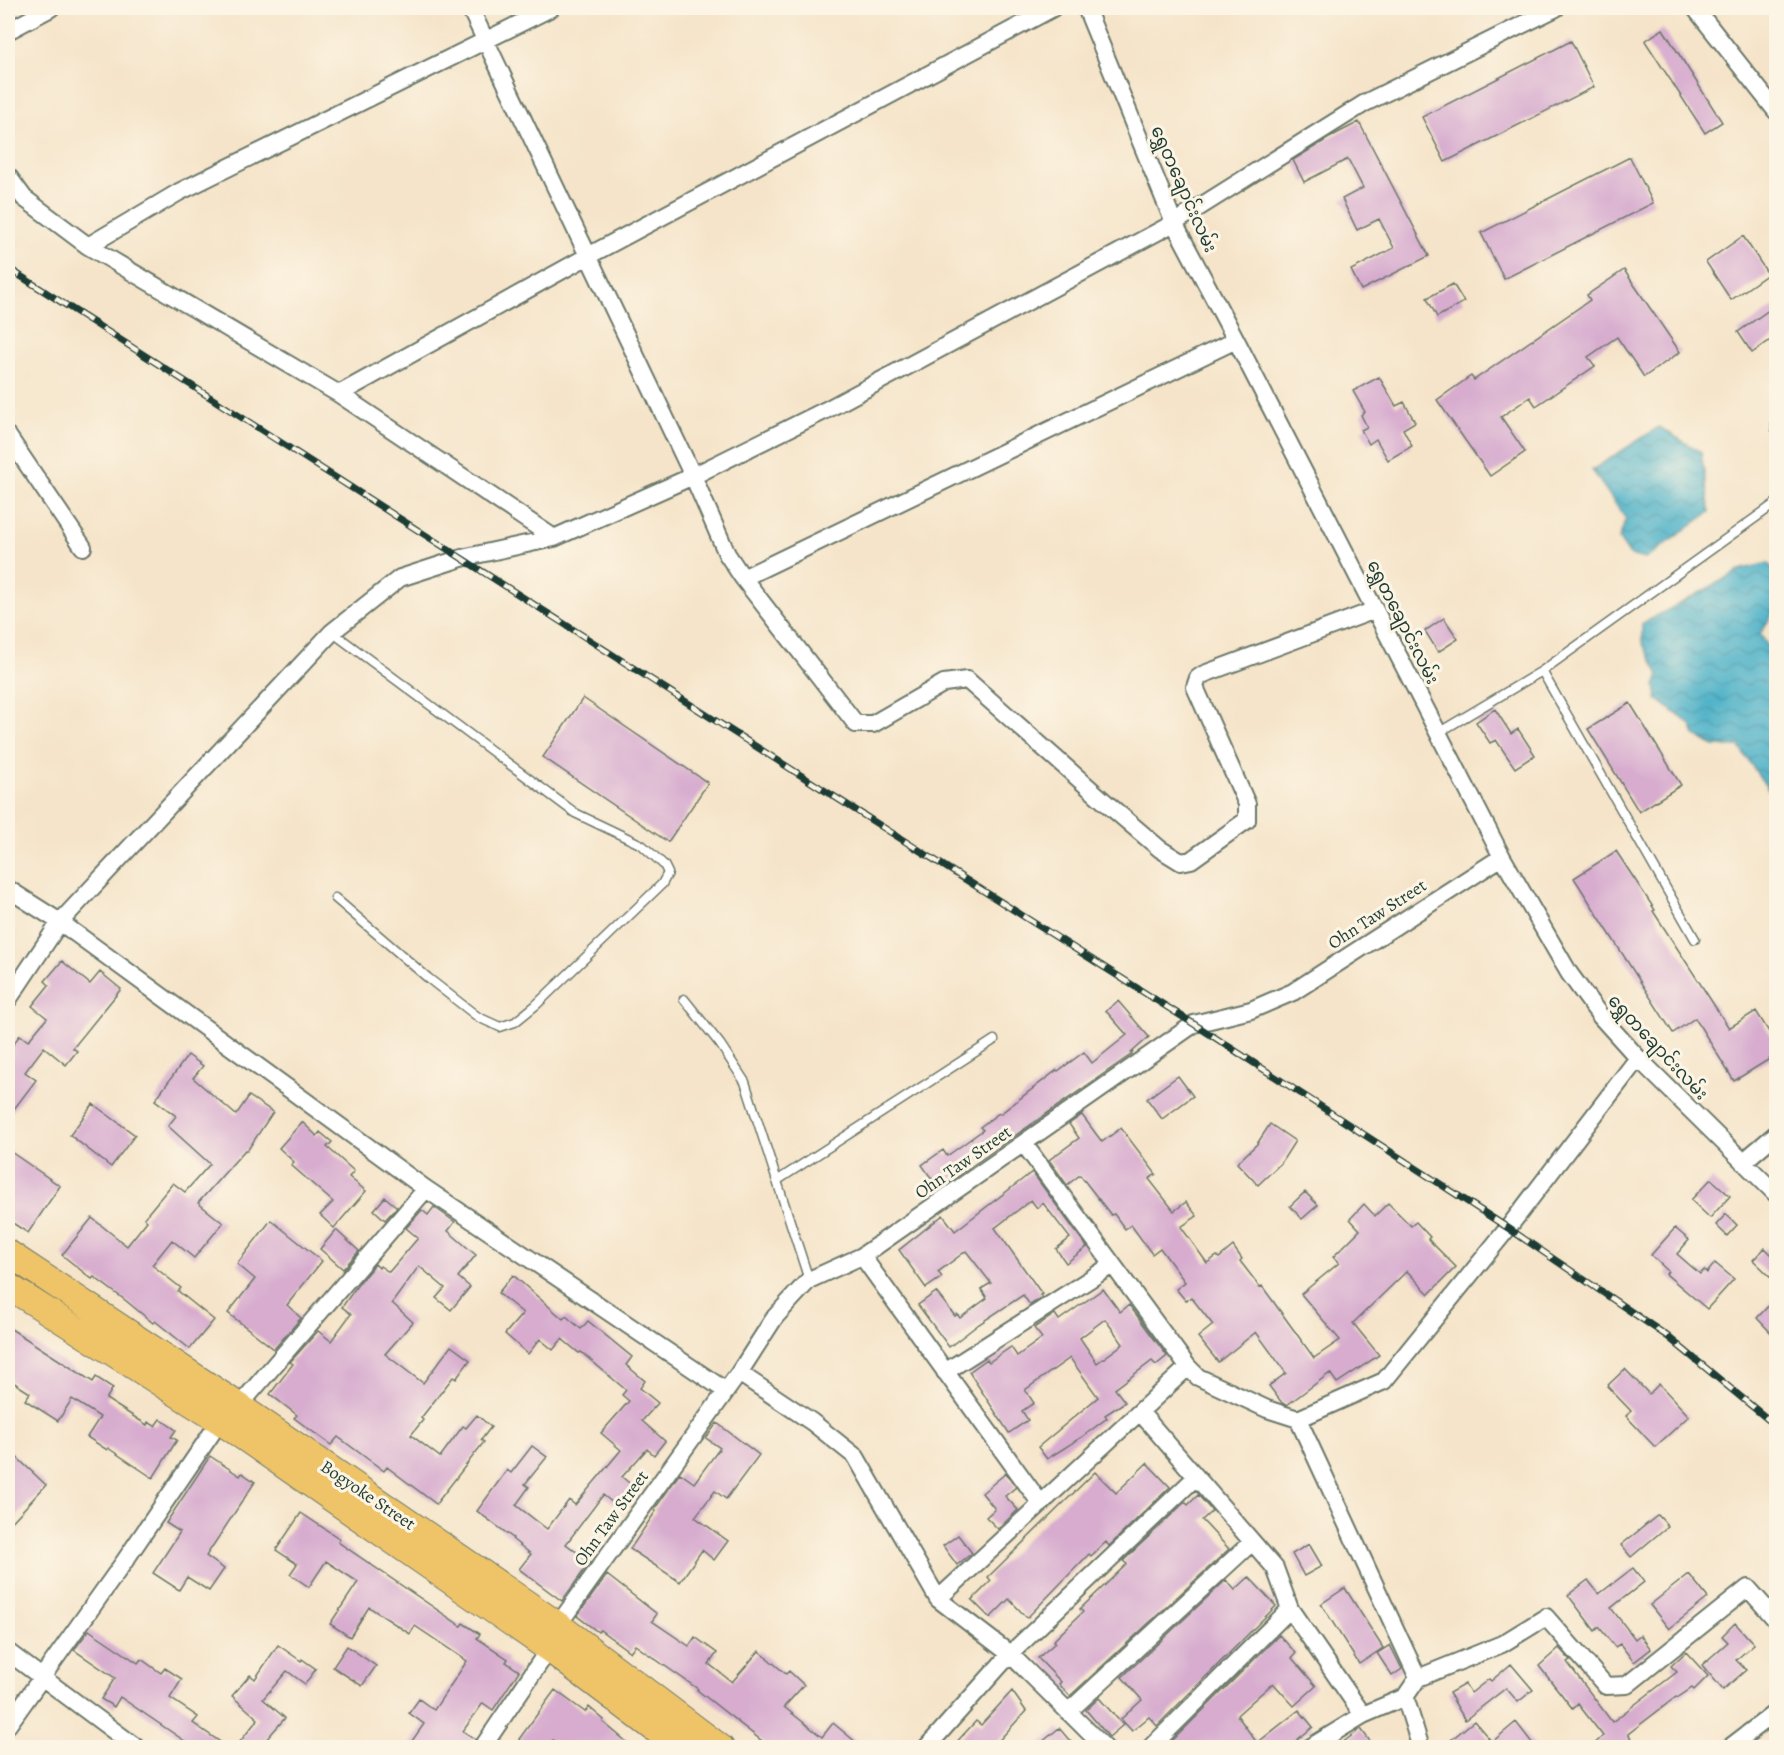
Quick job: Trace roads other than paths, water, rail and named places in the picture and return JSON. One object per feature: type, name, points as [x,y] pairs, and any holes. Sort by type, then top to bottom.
[{"type":"main road","name":"Bogyoke Street","points":[[8,1253],[229,1413],[680,1748]]},
{"type":"main road","name":"Bogyoke Street","points":[[8,1286],[229,1413],[558,1625],[721,1748]]},
{"type":"street","points":[[8,31],[51,8]]},
{"type":"street","points":[[470,8],[693,477],[727,554],[856,724],[873,724],[944,683],[967,680],[1160,849],[1181,862],[1191,860],[1247,820],[1247,804],[1195,687],[1198,678],[1269,648],[1375,610]]},
{"type":"street","points":[[88,246],[179,192],[551,8]]},
{"type":"street","points":[[339,394],[588,256],[1053,8]]},
{"type":"street","name":"ရွှေတချောင်းလမ်း","points":[[1086,8],[1174,223],[1502,857],[1569,973],[1601,1017],[1638,1058],[1776,1194]]},
{"type":"street","points":[[8,1000],[60,922],[332,632],[400,578],[462,558],[554,538],[693,477],[826,410],[1174,223],[1365,102],[1556,8]]},
{"type":"street","points":[[1695,8],[1776,111]]},
{"type":"street","points":[[8,176],[24,198],[88,246],[339,394],[554,538]]},
{"type":"street","points":[[743,578],[1236,340]]},
{"type":"street","points":[[8,436],[83,547]]},
{"type":"street","name":"Ohn Taw Street","points":[[558,1625],[739,1373],[775,1317],[809,1280],[862,1256],[1194,1024],[1251,1010],[1293,992],[1502,857]]},
{"type":"street","points":[[8,889],[60,922],[426,1189],[726,1391]]},
{"type":"street","points":[[1024,1144],[1188,1367],[1198,1377],[1208,1382],[1267,1409],[1298,1419],[1384,1381],[1508,1228],[1638,1058]]},
{"type":"street","points":[[1743,1162],[1776,1134]]},
{"type":"street","points":[[8,1725],[229,1413],[426,1189]]},
{"type":"street","points":[[862,1256],[1041,1504]]},
{"type":"street","points":[[945,1372],[1112,1265]]},
{"type":"street","points":[[938,1599],[1188,1367]]},
{"type":"street","points":[[739,1373],[812,1422],[856,1457],[938,1599],[1010,1654],[1105,1748]]},
{"type":"street","points":[[1140,1412],[1275,1568],[1290,1609],[1363,1715]]},
{"type":"street","points":[[1298,1419],[1418,1678]]},
{"type":"street","points":[[926,1748],[1010,1654],[1196,1477]]},
{"type":"street","points":[[1068,1712],[1252,1542]]},
{"type":"street","points":[[1309,1748],[1363,1715],[1406,1697],[1418,1678],[1502,1644],[1546,1617],[1606,1686],[1627,1685],[1748,1588],[1776,1620]]},
{"type":"street","points":[[1150,1748],[1290,1609]]},
{"type":"street","points":[[482,1748],[549,1649]]},
{"type":"street","points":[[8,1652],[137,1748]]},
{"type":"street","points":[[1406,1697],[1421,1748]]},
{"type":"street","points":[[1729,1748],[1776,1712]]},
{"type":"lane","points":[[1776,421],[1776,429]]},
{"type":"lane","points":[[1438,733],[1542,671],[1776,503]]},
{"type":"lane","points":[[332,632],[575,813],[642,846],[664,865],[668,873],[662,884],[536,1005],[515,1022],[500,1027],[478,1017],[428,978],[335,898]]},
{"type":"lane","points":[[1542,671],[1695,939]]},
{"type":"lane","points":[[684,999],[720,1044],[745,1082],[809,1280]]},
{"type":"lane","points":[[778,1180],[994,1040]]},
{"type":"water","points":[[1659,427],[1701,452],[1710,512],[1645,559],[1630,555],[1619,539],[1626,519],[1592,470]]},
{"type":"water","points":[[1768,563],[1776,573],[1776,608],[1760,634],[1776,659],[1776,791],[1768,789],[1739,747],[1714,746],[1695,735],[1691,725],[1657,699],[1655,686],[1659,675],[1642,642],[1642,624],[1743,569]]},
{"type":"railway","points":[[8,268],[1194,1024],[1508,1228],[1667,1336],[1776,1426]]}]
